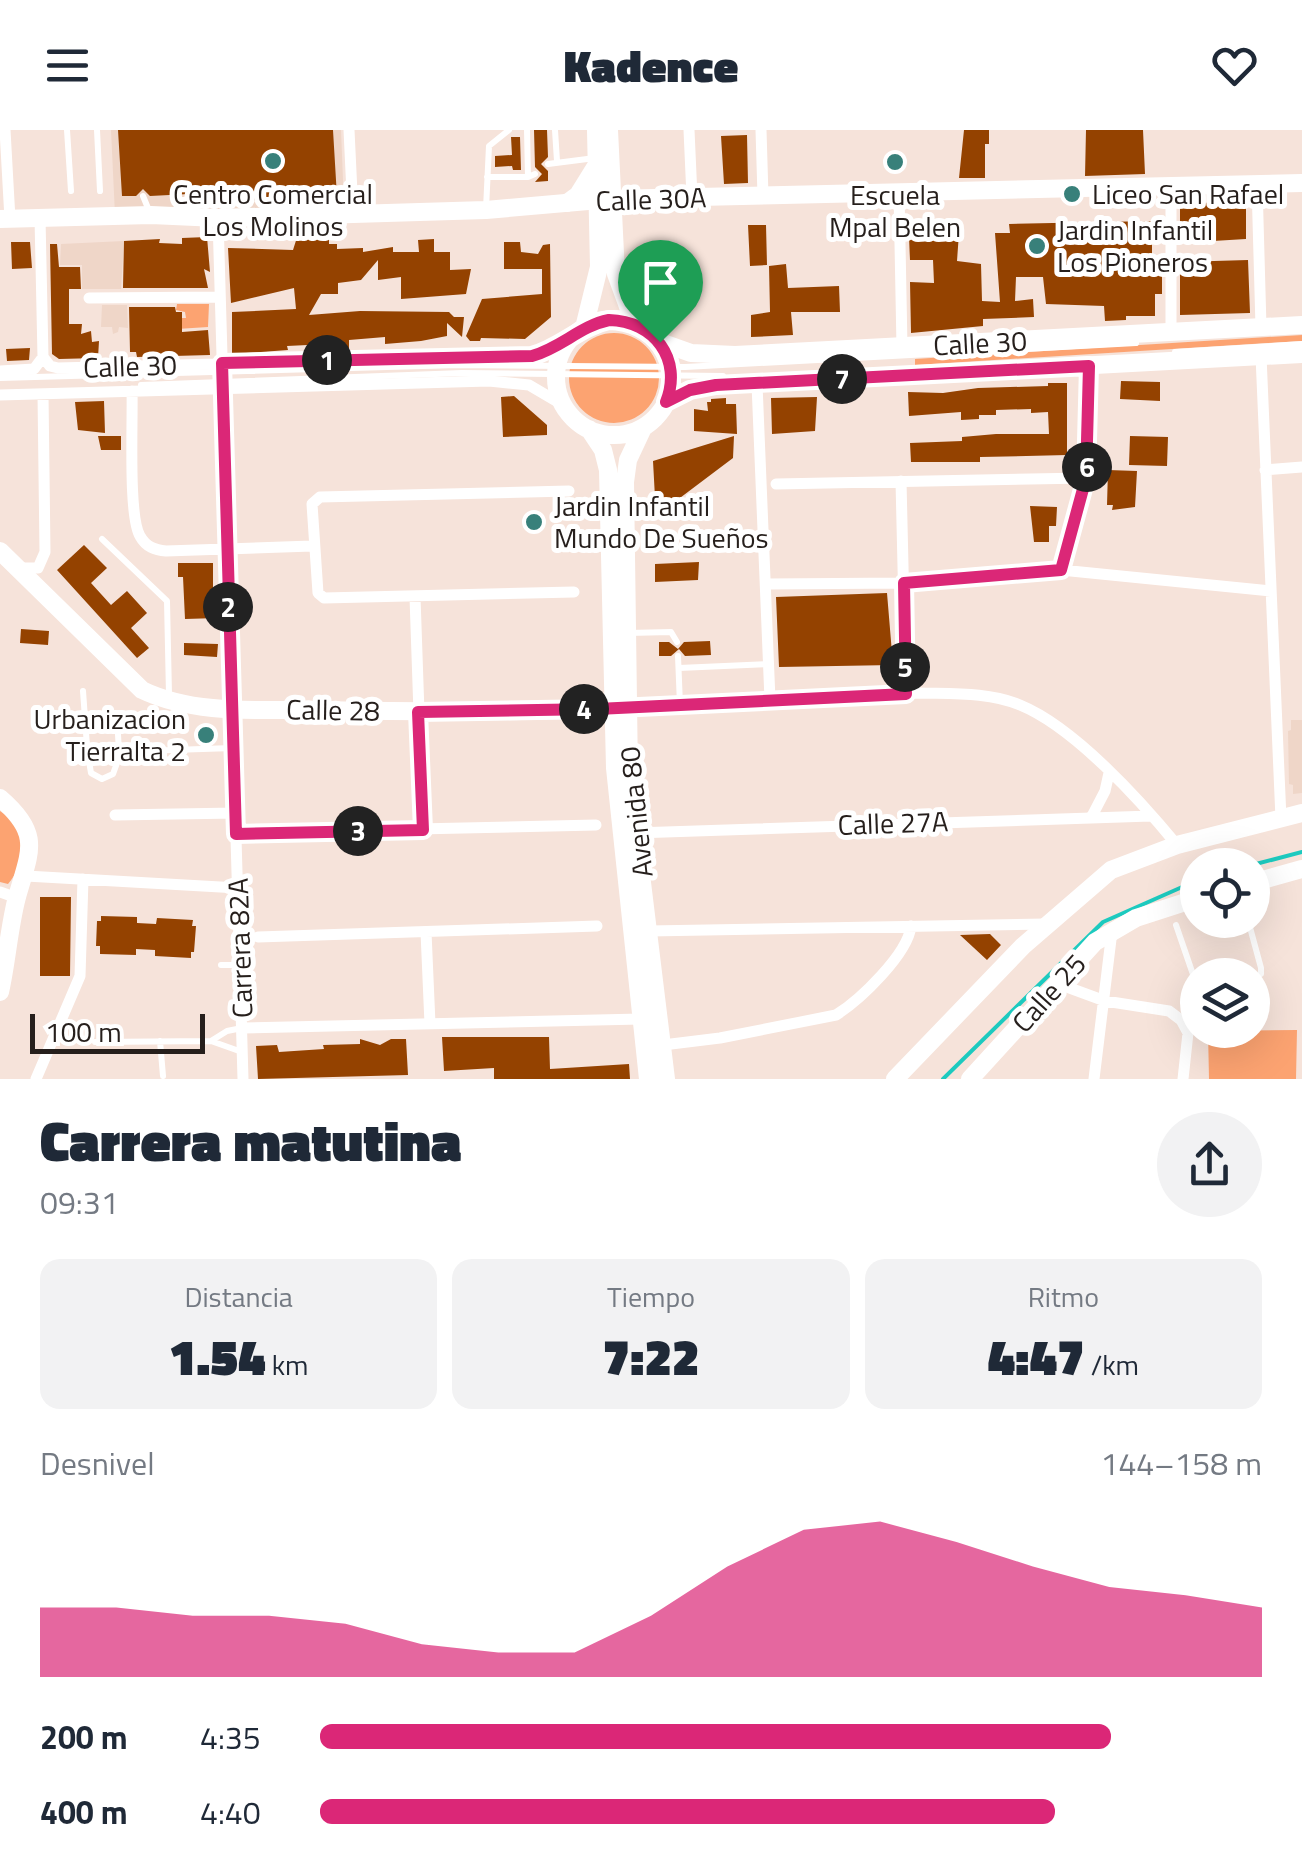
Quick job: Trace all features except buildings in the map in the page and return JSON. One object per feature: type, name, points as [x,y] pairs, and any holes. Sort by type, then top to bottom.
[{"type":"main road","points":[[596,130],[596,162],[616,274],[634,323]]},
{"type":"main road","points":[[584,328],[599,266],[609,130]]},
{"type":"main road","points":[[568,203],[586,184],[596,162]]},
{"type":"main road","name":"Calle 30A","points":[[5,219],[151,214],[218,218],[486,210],[692,197],[1302,182]]},
{"type":"main road","points":[[609,320],[634,323],[660,342],[672,371],[666,402],[643,428],[616,435],[589,430],[563,405],[557,389],[557,369],[568,342],[584,328],[609,320]]},
{"type":"main road","name":"Calle 30","points":[[660,342],[712,355],[1302,325]]},
{"type":"main road","name":"Calle 30","points":[[666,402],[702,387],[1302,354]]},
{"type":"main road","name":"Avenida 80","points":[[643,428],[626,469],[627,634],[620,708],[666,1079]]},
{"type":"main road","name":"Avenida 80","points":[[589,430],[602,450],[608,470],[620,708],[620,825],[648,1079]]},
{"type":"main road","name":"Calle 28","points":[[0,551],[142,690],[170,702],[230,709],[418,712],[620,708]]},
{"type":"main road","points":[[0,798],[24,821],[29,864],[26,876],[8,895],[0,992]]},
{"type":"main road","points":[[1045,924],[1111,870],[1177,845],[1302,813]]},
{"type":"main road","points":[[1270,878],[1302,870]]},
{"type":"main road","name":"Calle 25","points":[[970,1079],[1096,942],[1136,918],[1180,904]]},
{"type":"main road","name":"Calle 25","points":[[895,1079],[1045,924]]},
{"type":"street","points":[[5,130],[5,219]]},
{"type":"street","points":[[349,130],[353,214]]},
{"type":"street","points":[[689,130],[692,197]]},
{"type":"street","points":[[761,130],[763,196]]},
{"type":"street","points":[[1257,184],[1261,327]]},
{"type":"street","points":[[1170,186],[1171,332]]},
{"type":"street","points":[[900,192],[902,348]]},
{"type":"street","points":[[40,218],[43,357]]},
{"type":"street","name":"Carrera 82A","points":[[218,218],[244,1079]]},
{"type":"street","points":[[89,298],[220,297]]},
{"type":"street","name":"Calle 30","points":[[0,392],[132,392],[222,376],[532,356],[568,342]]},
{"type":"street","points":[[1260,356],[1281,819]]},
{"type":"street","name":"Calle 30","points":[[0,374],[34,368],[43,357],[50,366],[58,368],[507,382],[536,387],[563,405]]},
{"type":"street","points":[[1061,570],[1086,478],[1089,366]]},
{"type":"street","points":[[757,384],[770,700]]},
{"type":"street","points":[[132,392],[135,521],[144,542],[158,551],[312,546]]},
{"type":"street","points":[[20,568],[38,568],[45,552],[43,394]]},
{"type":"street","points":[[1265,470],[1302,466]]},
{"type":"street","points":[[776,484],[1086,478]]},
{"type":"street","points":[[901,481],[906,694]]},
{"type":"street","points":[[569,492],[315,498],[312,546],[318,593],[333,599],[574,592]]},
{"type":"street","points":[[767,584],[904,583],[1061,570],[1271,591]]},
{"type":"street","points":[[416,597],[423,830]]},
{"type":"street","name":"Calle 28","points":[[620,708],[906,694],[967,694],[1020,704],[1062,730],[1177,845]]},
{"type":"street","points":[[1091,818],[1105,791],[1108,773]]},
{"type":"street","points":[[115,814],[236,813]]},
{"type":"street","name":"Calle 27A","points":[[635,833],[1152,816]]},
{"type":"street","points":[[236,834],[596,825]]},
{"type":"street","points":[[26,876],[238,888]]},
{"type":"street","points":[[36,1079],[80,976],[83,879]]},
{"type":"street","points":[[649,931],[1045,924]]},
{"type":"street","points":[[258,937],[597,926]]},
{"type":"street","points":[[662,1045],[836,1015],[850,1007],[904,948],[911,926]]},
{"type":"street","points":[[1094,1079],[1112,931]]},
{"type":"street","points":[[426,932],[430,1024]]},
{"type":"street","points":[[1056,983],[1105,1001],[1169,1011],[1181,1020],[1188,1033],[1183,1079]]},
{"type":"street","points":[[243,1028],[641,1018]]},
{"type":"lane","points":[[67,130],[70,191]]},
{"type":"lane","points":[[97,130],[100,191]]},
{"type":"lane","points":[[486,210],[489,146],[509,130]]},
{"type":"lane","points":[[488,176],[532,175],[527,130]]},
{"type":"lane","points":[[555,130],[552,162],[596,162]]},
{"type":"lane","points":[[143,196],[151,214]]},
{"type":"lane","points":[[672,371],[1302,333]]},
{"type":"lane","points":[[0,392],[458,365],[772,376],[1302,344]]},
{"type":"lane","points":[[0,374],[222,376]]},
{"type":"lane","points":[[102,539],[167,601],[170,702]]},
{"type":"lane","points":[[627,634],[672,632],[678,642]]},
{"type":"lane","points":[[678,656],[680,704]]},
{"type":"lane","points":[[679,668],[768,664]]},
{"type":"lane","points":[[83,691],[88,761],[91,773],[102,779],[113,774],[117,763],[118,717]]},
{"type":"lane","points":[[88,761],[93,753],[102,750],[232,748]]},
{"type":"lane","points":[[1176,925],[1187,958]]},
{"type":"lane","points":[[221,964],[241,965]]},
{"type":"lane","points":[[211,1040],[243,1028]]},
{"type":"lane","points":[[95,1042],[211,1040],[243,1052]]},
{"type":"lane","points":[[160,1041],[164,1076]]},
{"type":"shaded area","points":[[111,130],[341,130],[344,205],[115,215]]},
{"type":"shaded area","points":[[124,241],[121,289],[82,289],[82,265],[60,265],[61,244]]},
{"type":"shaded area","points":[[177,304],[209,304],[208,327],[177,329],[177,318],[186,318],[185,312],[176,310]]},
{"type":"shaded area","points":[[102,305],[127,305],[128,328],[119,327],[113,334],[112,327],[101,327]]},
{"type":"shaded area","points":[[614,333],[639,341],[651,353],[659,378],[651,403],[639,415],[614,423],[589,415],[577,403],[569,378],[577,353],[589,341]]},
{"type":"shaded area","points":[[1302,335],[1302,341],[915,365],[915,359]]},
{"type":"shaded area","points":[[1291,720],[1302,720],[1302,793],[1293,794],[1293,785],[1289,784]]},
{"type":"shaded area","points":[[0,811],[15,826],[22,845],[19,865],[8,884],[0,882]]},
{"type":"shaded area","points":[[1270,1030],[1297,1030],[1296,1079],[1209,1079],[1208,1048],[1270,1048]]},
{"type":"waterway","points":[[1270,860],[1302,852]]},
{"type":"waterway","points":[[943,1079],[1103,922],[1180,888]]},
{"type":"place","name":"Centro Comercial Los Molinos","points":[[273,161]]},
{"type":"place","name":"Escuela Mpal Belen","points":[[895,162]]},
{"type":"place","name":"Liceo San Rafael","points":[[1072,194]]},
{"type":"place","name":"Jardin Infantil Los Pioneros","points":[[1037,246]]},
{"type":"place","name":"Jardin Infantil Mundo De Sueños","points":[[534,522]]},
{"type":"place","name":"Urbanizacion Tierralta 2","points":[[206,735]]},
{"type":"route","points":[[609,320],[634,323],[660,342],[672,371],[666,402],[690,390],[716,385],[1089,366],[1086,478],[1061,570],[904,583],[906,694],[597,709],[418,712],[423,830],[236,834],[222,363],[532,356],[568,342],[584,328],[609,320]]}]
